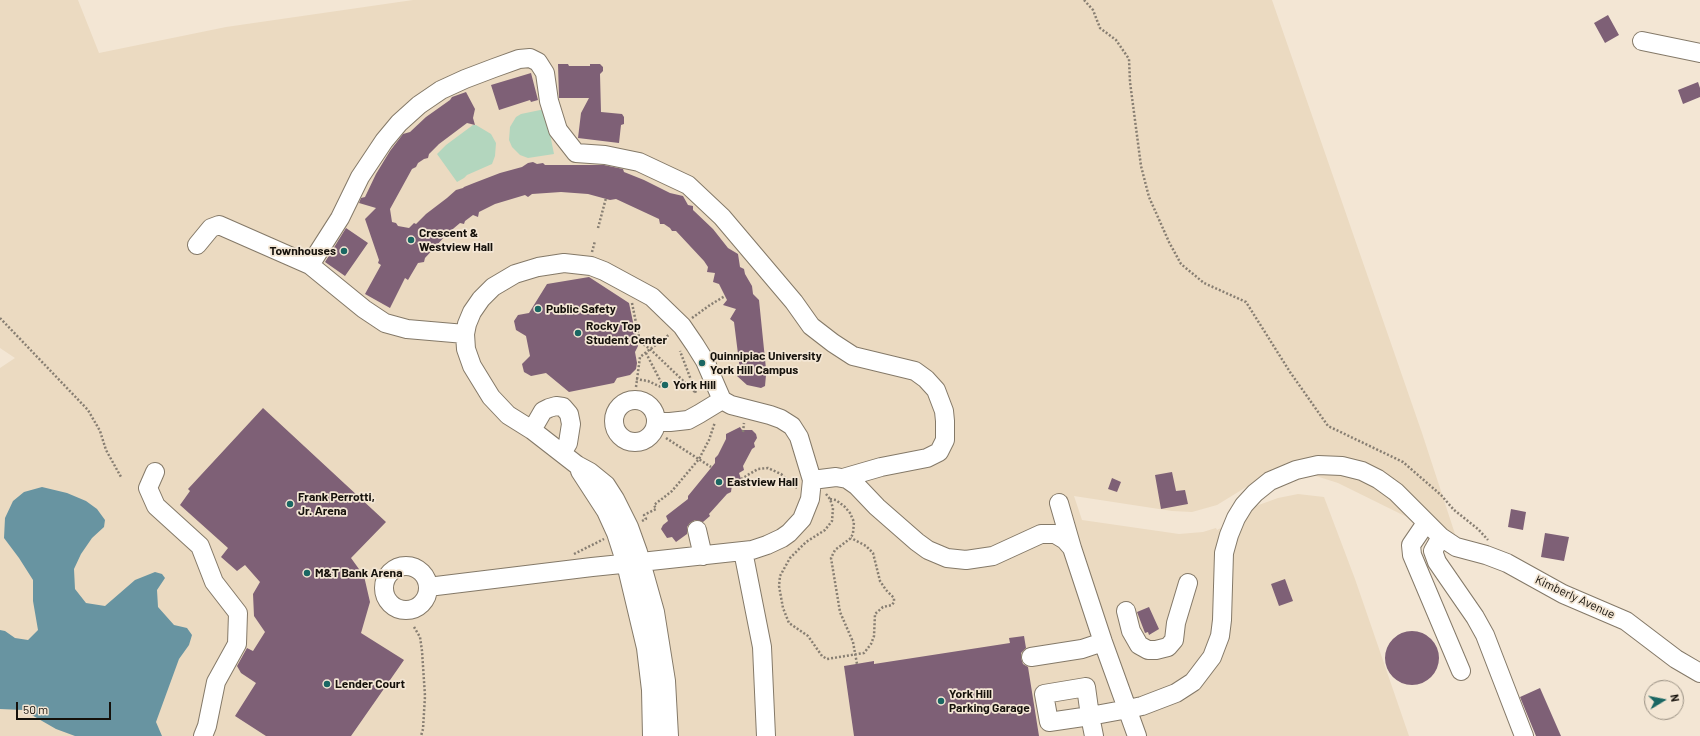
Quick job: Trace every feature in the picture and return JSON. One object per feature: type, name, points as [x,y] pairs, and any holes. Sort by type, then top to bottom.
[{"type":"street","points":[[1642,41],[1700,53]]},
{"type":"street","points":[[310,265],[340,218],[360,177],[384,140],[419,105],[441,90],[465,79],[519,59],[530,58],[538,62],[545,73],[549,101],[558,130],[576,153],[604,155],[639,162],[688,186],[722,217],[794,302],[811,326],[833,344],[853,356],[915,371],[926,379],[936,390],[944,411],[945,421],[945,440],[939,452],[927,458],[881,467],[813,487]]},
{"type":"street","points":[[197,245],[211,228],[219,226],[310,265],[364,309],[385,323],[407,329],[465,334]]},
{"type":"street","points":[[428,587],[634,563],[743,551],[759,548],[774,542],[789,533],[796,526],[807,509],[813,487],[804,448],[799,437],[792,426],[770,415],[748,410],[722,400],[705,361],[695,345],[677,321],[652,297],[604,271],[591,266],[564,263],[538,267],[515,274],[493,287],[481,299],[472,312],[465,334],[466,349],[472,366],[491,397],[508,415],[532,430],[577,465],[590,472],[606,485],[629,527],[634,563],[646,648],[651,690],[652,736]]},
{"type":"street","points":[[656,422],[688,420],[722,400]]},
{"type":"street","points":[[532,430],[543,411],[556,406],[563,407],[569,414],[571,424],[568,443],[562,453]]},
{"type":"street","name":"Kimberly Avenue","points":[[1056,729],[1090,716],[1144,705],[1183,689],[1193,682],[1212,657],[1220,636],[1222,620],[1223,564],[1229,535],[1236,518],[1244,505],[1255,493],[1270,481],[1303,468],[1327,465],[1342,466],[1362,471],[1387,485],[1441,537],[1456,547],[1486,555],[1507,563],[1563,594],[1626,621],[1676,659],[1700,672]]},
{"type":"street","points":[[154,472],[148,488],[156,506],[200,546],[214,582],[238,613],[237,644],[216,682],[207,726],[203,736]]},
{"type":"street","points":[[843,478],[857,486],[877,507],[916,542],[932,552],[947,558],[966,560],[993,556],[1031,537],[1041,534],[1056,534],[1065,540],[1072,548]]},
{"type":"street","points":[[1059,503],[1103,642],[1128,709],[1136,736]]},
{"type":"street","points":[[1426,522],[1411,545],[1412,554],[1461,671]]},
{"type":"street","points":[[698,530],[703,556]]},
{"type":"street","points":[[1441,537],[1433,551],[1437,562],[1482,629],[1524,736]]},
{"type":"street","points":[[743,551],[762,647],[766,736]]},
{"type":"street","points":[[634,563],[659,632],[666,681],[669,736]]},
{"type":"street","points":[[1126,611],[1131,631],[1139,645],[1148,650],[1168,647],[1174,640],[1176,623],[1188,583]]},
{"type":"street","points":[[1031,657],[1082,649],[1103,642]]},
{"type":"street","points":[[1056,729],[1049,722],[1044,694],[1086,687],[1094,736]]},
{"type":"path","points":[[1084,0],[1093,10],[1100,28],[1116,40],[1129,59],[1130,82],[1141,166],[1149,197],[1169,242],[1181,264],[1204,283],[1246,302],[1290,372],[1328,426],[1403,462],[1442,495],[1454,510],[1485,536],[1490,543],[1486,555]]},
{"type":"path","points":[[598,228],[606,198]]},
{"type":"path","points":[[688,321],[725,296]]},
{"type":"path","points":[[626,299],[632,303],[640,342],[696,393],[678,347]]},
{"type":"path","points":[[0,318],[88,410],[100,431],[106,450],[121,476]]},
{"type":"path","points":[[636,387],[640,357],[669,336]]},
{"type":"path","points":[[636,380],[648,381],[661,387],[663,386],[646,353]]},
{"type":"path","points":[[639,522],[646,519],[644,515],[656,508],[654,505],[672,491],[699,459],[709,440],[716,420]]},
{"type":"path","points":[[666,438],[712,467]]},
{"type":"path","points":[[741,479],[758,469],[768,468],[775,470],[792,485],[813,487],[830,499],[839,502],[850,513],[854,527],[851,538],[835,550],[832,558],[840,612],[852,639],[857,664]]},
{"type":"path","points":[[830,499],[833,514],[829,526],[800,546],[782,571],[778,586],[787,620],[792,626],[811,640],[822,656],[831,659],[864,653],[871,644],[874,636],[873,619],[876,612],[883,607],[892,605],[894,602],[894,598],[886,590],[878,576],[873,553],[866,546],[851,538]]},
{"type":"path","points":[[568,558],[578,551],[606,538]]},
{"type":"path","points":[[414,627],[420,637],[423,658],[425,696],[423,729],[421,736]]},
{"type":"shaded area","name":"Quinnipiac University York Hill Campus","points":[[0,0],[78,0],[99,53],[226,27],[413,0],[1272,0],[1422,433],[1455,534],[1413,520],[1338,483],[1316,476],[1297,474],[1262,480],[1248,486],[1217,505],[1192,512],[1172,511],[1074,496],[1082,520],[1179,534],[1203,532],[1216,528],[1217,530],[1242,517],[1242,515],[1256,506],[1278,498],[1298,494],[1324,497],[1355,579],[1409,736],[0,736],[0,368],[15,358],[0,348]]},
{"type":"green space","points":[[545,109],[554,154],[528,158],[520,155],[512,147],[509,140],[510,127],[516,117],[521,114]]},
{"type":"green space","points":[[473,125],[476,125],[491,134],[496,143],[495,156],[492,164],[467,175],[457,182],[437,154],[446,145]]},
{"type":"water","points":[[42,487],[67,493],[86,501],[97,509],[105,520],[104,527],[92,538],[81,554],[74,569],[75,589],[86,603],[105,606],[135,580],[155,572],[162,574],[165,578],[157,590],[158,607],[174,625],[187,628],[192,635],[189,645],[179,659],[156,722],[162,736],[75,736],[56,729],[23,710],[0,709],[0,630],[5,631],[15,638],[28,640],[38,630],[33,601],[33,580],[4,538],[5,518],[13,501],[24,492]]},
{"type":"building","points":[[1608,15],[1619,35],[1605,43],[1594,23]]},
{"type":"building","points":[[558,64],[568,64],[569,66],[590,66],[590,64],[600,64],[603,67],[603,71],[600,74],[601,112],[622,114],[624,117],[624,124],[621,125],[619,143],[578,138],[581,113],[589,98],[559,98]]},
{"type":"building","points":[[531,73],[538,100],[531,102],[530,100],[499,110],[491,85]]},
{"type":"building","points":[[1698,82],[1700,97],[1683,104],[1678,90]]},
{"type":"building","name":"Crescent & Westview Hall","points":[[466,92],[475,109],[473,118],[475,125],[467,123],[439,144],[429,154],[428,158],[418,163],[416,167],[412,169],[390,209],[392,222],[396,223],[398,226],[409,228],[414,223],[416,224],[456,190],[500,173],[522,167],[528,163],[543,163],[545,165],[604,165],[623,169],[624,172],[670,193],[683,196],[688,205],[693,206],[693,210],[713,229],[728,248],[738,254],[740,267],[744,269],[745,274],[752,286],[753,294],[759,300],[766,369],[769,372],[766,375],[765,386],[761,388],[747,385],[737,376],[740,371],[738,354],[734,322],[730,319],[736,309],[723,305],[727,300],[719,284],[713,282],[715,273],[707,272],[708,267],[704,261],[676,231],[672,231],[664,224],[660,224],[659,219],[616,199],[610,200],[588,194],[561,192],[532,194],[528,197],[525,195],[495,204],[479,212],[478,217],[473,215],[465,221],[464,224],[460,223],[447,234],[425,258],[424,262],[418,263],[408,280],[405,278],[390,308],[365,294],[381,265],[378,263],[379,260],[365,219],[376,208],[359,203],[361,198],[365,197],[376,174],[390,151],[403,134],[410,132],[426,117],[452,97]]},
{"type":"building","name":"Townhouses","points":[[346,228],[368,243],[345,276],[325,262]]},
{"type":"building","name":"Rocky Top Student Center","points":[[589,277],[629,303],[638,346],[635,352],[637,363],[636,369],[630,375],[617,378],[614,383],[569,392],[546,373],[531,376],[524,372],[522,364],[530,356],[526,336],[516,330],[514,321],[518,315],[529,313],[547,284]]},
{"type":"building","name":"M&T Bank Arena","points":[[263,408],[386,522],[351,558],[364,576],[370,602],[361,633],[404,660],[351,736],[266,736],[235,716],[256,683],[241,673],[237,666],[247,648],[253,651],[265,632],[254,616],[253,594],[260,582],[245,565],[237,571],[221,557],[228,548],[180,505],[190,491],[188,489]]},
{"type":"building","name":"Eastview Hall","points":[[740,427],[742,430],[752,430],[756,434],[757,438],[754,443],[755,447],[752,449],[743,466],[744,470],[739,473],[741,479],[737,485],[732,485],[731,492],[727,494],[709,514],[710,516],[703,522],[695,520],[690,523],[687,527],[687,534],[676,542],[672,537],[667,538],[661,529],[668,521],[666,516],[688,499],[688,496],[715,463],[715,458],[726,439],[726,434]]},
{"type":"building","points":[[1172,472],[1176,491],[1185,490],[1188,504],[1161,509],[1155,475]]},
{"type":"building","points":[[1112,478],[1121,482],[1117,492],[1108,489]]},
{"type":"building","points":[[1511,509],[1526,512],[1523,530],[1508,527]]},
{"type":"building","points":[[1545,533],[1569,537],[1564,561],[1541,557]]},
{"type":"building","points":[[1285,579],[1293,601],[1279,606],[1271,584]]},
{"type":"building","points":[[1149,607],[1159,629],[1149,635],[1148,632],[1145,633],[1137,612]]},
{"type":"building","points":[[1412,631],[1422,633],[1431,639],[1437,648],[1439,658],[1437,668],[1431,677],[1422,683],[1412,685],[1402,683],[1393,677],[1387,668],[1385,658],[1387,648],[1393,639],[1402,633]]},
{"type":"building","name":"York Hill Parking Garage","points":[[1024,636],[1026,648],[1021,653],[1021,658],[1023,664],[1028,667],[1039,736],[854,736],[844,666],[874,661],[874,664],[1010,643],[1009,638]]},
{"type":"building","points":[[1540,688],[1561,736],[1536,736],[1520,697]]},
{"type":"place","name":"Crescent & Westview Hall","points":[[411,240]]},
{"type":"place","name":"Townhouses","points":[[344,251]]},
{"type":"place","name":"Public Safety","points":[[538,309]]},
{"type":"place","name":"Rocky Top Student Center","points":[[578,333]]},
{"type":"place","name":"Quinnipiac University York Hill Campus","points":[[702,363]]},
{"type":"place","name":"York Hill","points":[[665,385]]},
{"type":"place","name":"Eastview Hall","points":[[719,482]]},
{"type":"place","name":"Frank Perrotti, Jr. Arena","points":[[290,504]]},
{"type":"place","name":"M&T Bank Arena","points":[[307,573]]},
{"type":"place","name":"Lender Court","points":[[327,684]]},
{"type":"place","name":"York Hill Parking Garage","points":[[941,701]]}]
